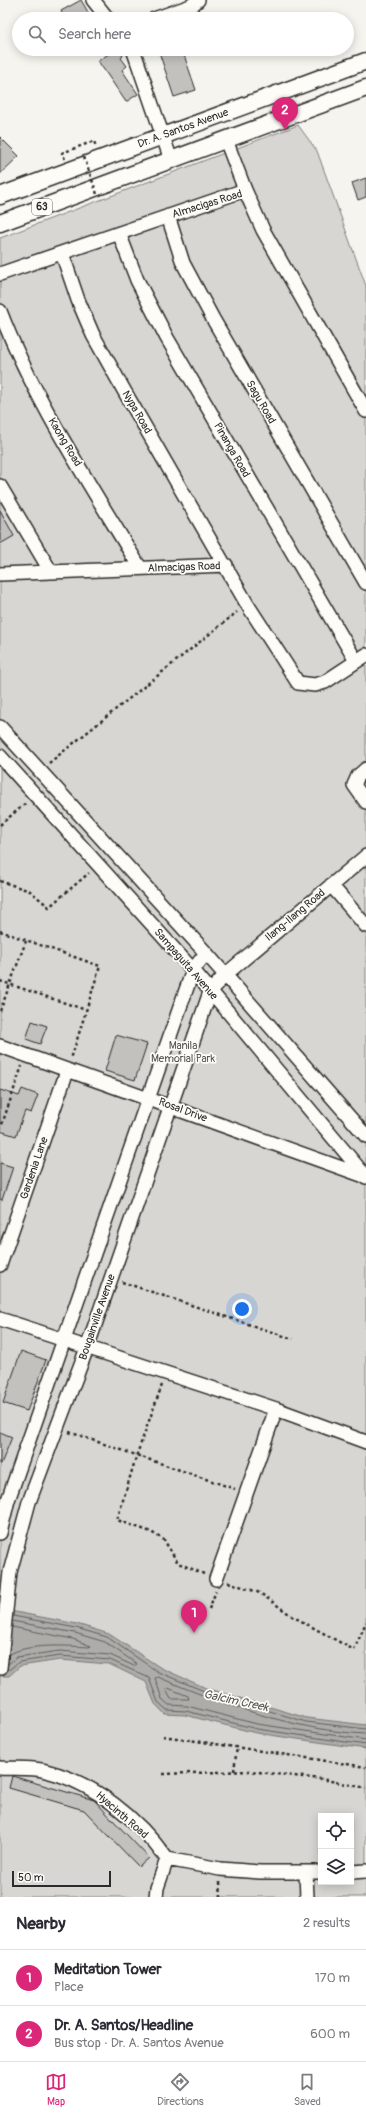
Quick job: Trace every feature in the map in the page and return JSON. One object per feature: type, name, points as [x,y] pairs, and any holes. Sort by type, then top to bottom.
[{"type":"main road","name":"Dr. A. Santos Avenue","points":[[0,196],[366,61]]},
{"type":"main road","name":"63","points":[[0,223],[366,88]]},
{"type":"street","points":[[174,12],[192,6],[198,0]]},
{"type":"street","points":[[135,56],[161,136],[171,160]]},
{"type":"street","points":[[226,140],[245,190]]},
{"type":"street","name":"Almacigas Road","points":[[0,274],[245,190],[263,230],[366,411]]},
{"type":"street","name":"Sagu Road","points":[[168,216],[183,263],[205,305],[366,583]]},
{"type":"street","name":"Pinanga Road","points":[[119,233],[137,280],[166,338],[361,658]]},
{"type":"street","name":"Nypa Road","points":[[62,253],[78,300],[94,335],[130,401],[226,565]]},
{"type":"street","name":"Kaong Road","points":[[0,311],[12,343],[42,403],[140,568]]},
{"type":"street","points":[[0,486],[51,572]]},
{"type":"street","name":"Almacigas Road","points":[[0,574],[226,565],[247,604],[298,683],[315,685],[325,682],[361,658]]},
{"type":"street","name":"Sampaguita Avenue","points":[[0,727],[206,953],[366,1136]]},
{"type":"street","name":"Sampaguita Avenue","points":[[0,756],[97,866],[193,970],[366,1177]]},
{"type":"street","points":[[366,769],[358,776],[354,785],[366,802]]},
{"type":"street","name":"Ilang-Ilang Road","points":[[225,975],[366,856]]},
{"type":"street","points":[[331,885],[366,926]]},
{"type":"street","points":[[0,1533],[8,1500],[193,970],[206,953]]},
{"type":"street","name":"Bougainville Avenue","points":[[0,1668],[7,1603],[5,1570],[55,1427],[86,1348],[111,1278],[210,992],[225,975]]},
{"type":"street","name":"Rosal Drive","points":[[0,1046],[67,1071],[148,1097],[366,1177]]},
{"type":"street","name":"Gardenia Lane","points":[[0,1265],[67,1071]]},
{"type":"street","points":[[0,1319],[276,1409],[366,1442]]},
{"type":"street","points":[[218,1579],[246,1493],[276,1409]]},
{"type":"street","name":"Hyacinth Road","points":[[0,1768],[44,1770],[75,1780],[101,1794],[143,1832],[167,1859]]},
{"type":"street","points":[[156,1897],[157,1888],[167,1859],[220,1869],[260,1872],[318,1872]]},
{"type":"street","points":[[354,1872],[366,1871]]},
{"type":"street","points":[[306,1873],[307,1897]]},
{"type":"path","points":[[62,153],[94,141]]},
{"type":"path","points":[[84,157],[97,194]]},
{"type":"path","points":[[39,770],[247,604]]},
{"type":"path","points":[[0,825],[35,796]]},
{"type":"path","points":[[0,881],[30,891],[49,907],[97,866]]},
{"type":"path","points":[[0,931],[100,966],[67,1071]]},
{"type":"path","points":[[0,1012],[26,941]]},
{"type":"path","points":[[0,981],[86,1010]]},
{"type":"path","points":[[0,1130],[26,1055]]},
{"type":"path","points":[[111,1278],[293,1339]]},
{"type":"path","points":[[166,1373],[137,1454],[117,1520],[151,1532],[164,1540],[178,1563],[218,1579],[260,1593],[286,1613],[354,1650],[366,1622]]},
{"type":"path","points":[[55,1427],[137,1454],[246,1493]]},
{"type":"path","points":[[209,1609],[218,1579]]},
{"type":"path","points":[[163,1736],[366,1767]]},
{"type":"path","points":[[234,1771],[237,1747]]},
{"type":"path","points":[[163,1774],[249,1770],[321,1778],[366,1788]]},
{"type":"green space","name":"Manila Memorial Park","points":[[298,125],[317,151],[366,286],[366,1897],[0,1897],[0,238]]},
{"type":"water","name":"Galcim Creek","points":[[0,1609],[77,1624],[109,1634],[161,1668],[206,1688],[307,1718],[366,1725],[366,1749],[256,1733],[185,1715],[165,1714],[155,1704],[146,1682],[109,1664],[60,1660],[20,1666],[9,1676],[0,1676]]},
{"type":"building","points":[[81,0],[88,12],[62,12]]},
{"type":"building","points":[[106,56],[123,56],[121,58],[127,66],[122,70],[138,94],[126,102],[98,61]]},
{"type":"building","points":[[160,56],[184,56],[196,90],[174,97]]},
{"type":"building","points":[[0,137],[19,156],[0,174]]},
{"type":"building","points":[[366,178],[366,197],[358,200],[352,183]]},
{"type":"building","points":[[0,510],[14,536],[0,544]]},
{"type":"building","points":[[32,1021],[47,1026],[40,1044],[26,1039]]},
{"type":"building","points":[[116,1035],[147,1044],[135,1080],[105,1071]]},
{"type":"building","points":[[22,1089],[38,1095],[31,1113],[25,1111],[16,1136],[0,1131],[0,1090],[19,1096]]},
{"type":"building","points":[[0,1163],[13,1167],[2,1200],[0,1199]]},
{"type":"building","points":[[21,1351],[46,1360],[27,1411],[3,1403]]},
{"type":"building","points":[[0,1432],[12,1437],[1,1464],[0,1464]]},
{"type":"building","points":[[12,1776],[94,1800],[149,1858],[139,1867],[84,1810],[9,1788]]},
{"type":"place","name":"Dr. A. Santos/Headline","points":[[285,130]]},
{"type":"place","name":"Meditation Tower","points":[[194,1633]]}]
